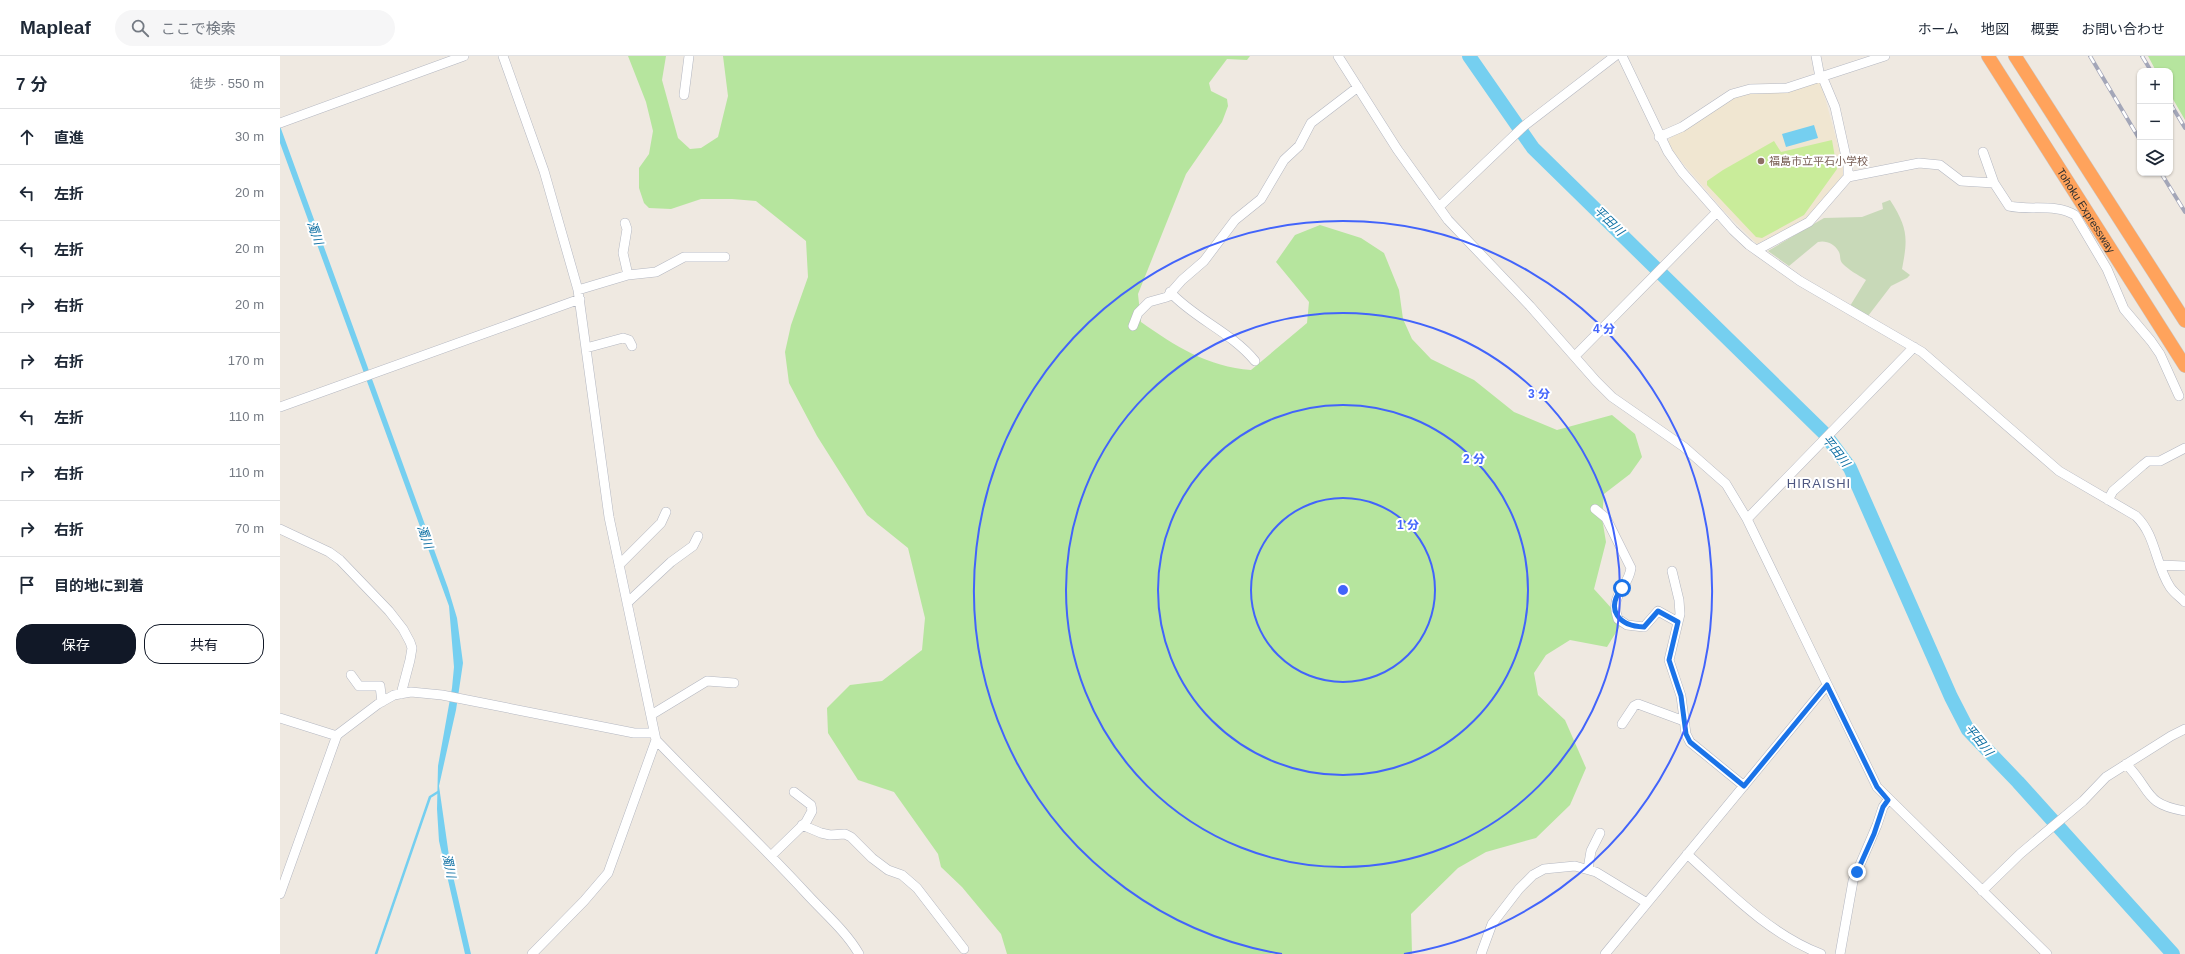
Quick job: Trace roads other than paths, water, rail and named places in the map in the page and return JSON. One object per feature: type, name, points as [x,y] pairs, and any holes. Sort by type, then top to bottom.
[{"type":"highway","name":"Tohoku Expressway","points":[[1988,56],[2185,366]]},
{"type":"highway","points":[[2015,56],[2185,321]]},
{"type":"street","points":[[281,123],[464,56]]},
{"type":"street","points":[[503,56],[544,171],[579,295],[609,518],[655,737],[608,873],[584,901],[532,954]]},
{"type":"street","points":[[684,95],[689,56]]},
{"type":"street","points":[[1338,56],[1397,149],[1448,220],[1612,397],[1684,447],[1722,480],[1747,520],[1877,787],[1888,800],[2046,954]]},
{"type":"street","points":[[1439,207],[1523,127],[1615,56]]},
{"type":"street","points":[[1622,56],[1659,137],[1682,172],[1733,230],[1757,250],[1800,281],[1914,347],[2059,471],[2136,516],[2145,525],[2170,587],[2185,602]]},
{"type":"street","points":[[1757,250],[1810,222],[1848,176],[1848,166],[1835,108],[1821,77],[1816,56]]},
{"type":"street","points":[[1659,137],[1694,120],[1732,94],[1750,89],[1787,88],[1885,56]]},
{"type":"street","points":[[1133,326],[1138,313],[1149,302],[1167,297],[1170,292],[1204,261],[1235,220],[1261,199],[1284,160],[1299,146],[1312,123],[1358,86]]},
{"type":"street","points":[[1983,152],[1994,183],[2009,206],[2065,210],[2074,215],[2107,269],[2124,309],[2160,354],[2179,396]]},
{"type":"street","points":[[1848,176],[1918,163],[1928,163],[1940,165],[1961,181],[1994,183]]},
{"type":"street","points":[[1575,356],[1717,212]]},
{"type":"street","points":[[625,223],[624,253],[628,275]]},
{"type":"street","points":[[280,407],[380,371],[628,275],[656,272],[684,257],[725,256]]},
{"type":"street","points":[[1170,292],[1181,303],[1241,345],[1255,362]]},
{"type":"street","points":[[586,348],[623,338],[629,340],[632,346]]},
{"type":"street","points":[[1747,520],[1914,347]]},
{"type":"street","points":[[2108,500],[2113,491],[2148,461],[2160,461],[2185,448]]},
{"type":"street","points":[[1595,510],[1606,518],[1631,568],[1629,576],[1617,594],[1615,606],[1618,619],[1627,625],[1644,627],[1658,611],[1678,622]]},
{"type":"street","points":[[619,565],[661,523],[666,512]]},
{"type":"street","points":[[280,529],[329,552],[340,560],[403,629],[412,648],[401,694]]},
{"type":"street","points":[[627,603],[671,562],[693,546],[698,536]]},
{"type":"street","points":[[2160,565],[2185,566]]},
{"type":"street","points":[[1672,571],[1679,600],[1678,622],[1669,660],[1681,696],[1686,734],[1690,742],[1744,786]]},
{"type":"street","points":[[351,675],[359,686],[380,686],[382,702]]},
{"type":"street","points":[[651,715],[706,681],[734,683]]},
{"type":"street","points":[[1605,954],[1827,685]]},
{"type":"street","points":[[280,894],[337,736],[355,720],[382,702],[401,694],[411,692],[442,695],[655,737],[748,835],[771,856],[845,935],[859,954]]},
{"type":"street","points":[[1622,724],[1631,709],[1638,704],[1684,721]]},
{"type":"street","points":[[280,718],[337,736]]},
{"type":"street","points":[[1982,891],[2106,777],[2185,729]]},
{"type":"street","points":[[2126,764],[2153,800],[2164,806],[2185,811]]},
{"type":"street","points":[[771,856],[811,814],[812,807],[794,792]]},
{"type":"street","points":[[1840,954],[1853,881],[1876,829],[1883,807],[1888,800]]},
{"type":"street","points":[[802,825],[821,833],[830,835],[845,834],[851,837],[872,858],[888,870],[902,876],[917,888],[964,949]]},
{"type":"street","points":[[1588,869],[1591,851],[1600,833]]},
{"type":"street","points":[[1687,854],[1757,918],[1809,950],[1821,954]]},
{"type":"street","points":[[1481,954],[1492,924],[1519,889],[1537,871],[1555,866],[1588,869],[1596,872],[1647,903]]},
{"type":"water","points":[[1814,125],[1818,138],[1786,147],[1782,134]]},
{"type":"water","name":"濁川","points":[[280,126],[448,588],[457,618],[463,663],[456,710],[439,786],[450,863],[471,954],[465,954],[439,841],[437,809],[438,766],[452,688],[454,667],[449,606],[280,143]]},
{"type":"waterway","name":"平田川","points":[[1469,56],[1533,148],[1824,433],[1850,468],[1951,697],[1968,730],[2018,782],[2173,954]]},
{"type":"waterway","points":[[376,954],[430,797],[438,792]]},
{"type":"railway","points":[[2090,56],[2137,135]]},
{"type":"railway","points":[[2142,56],[2149,68]]},
{"type":"railway","points":[[2171,104],[2185,128]]},
{"type":"railway","points":[[2163,176],[2185,212]]},
{"type":"place","name":"福島市立平石小学校","points":[[1761,161]]},
{"type":"district","name":"HIRAISHI","points":[[1819,483]]}]
